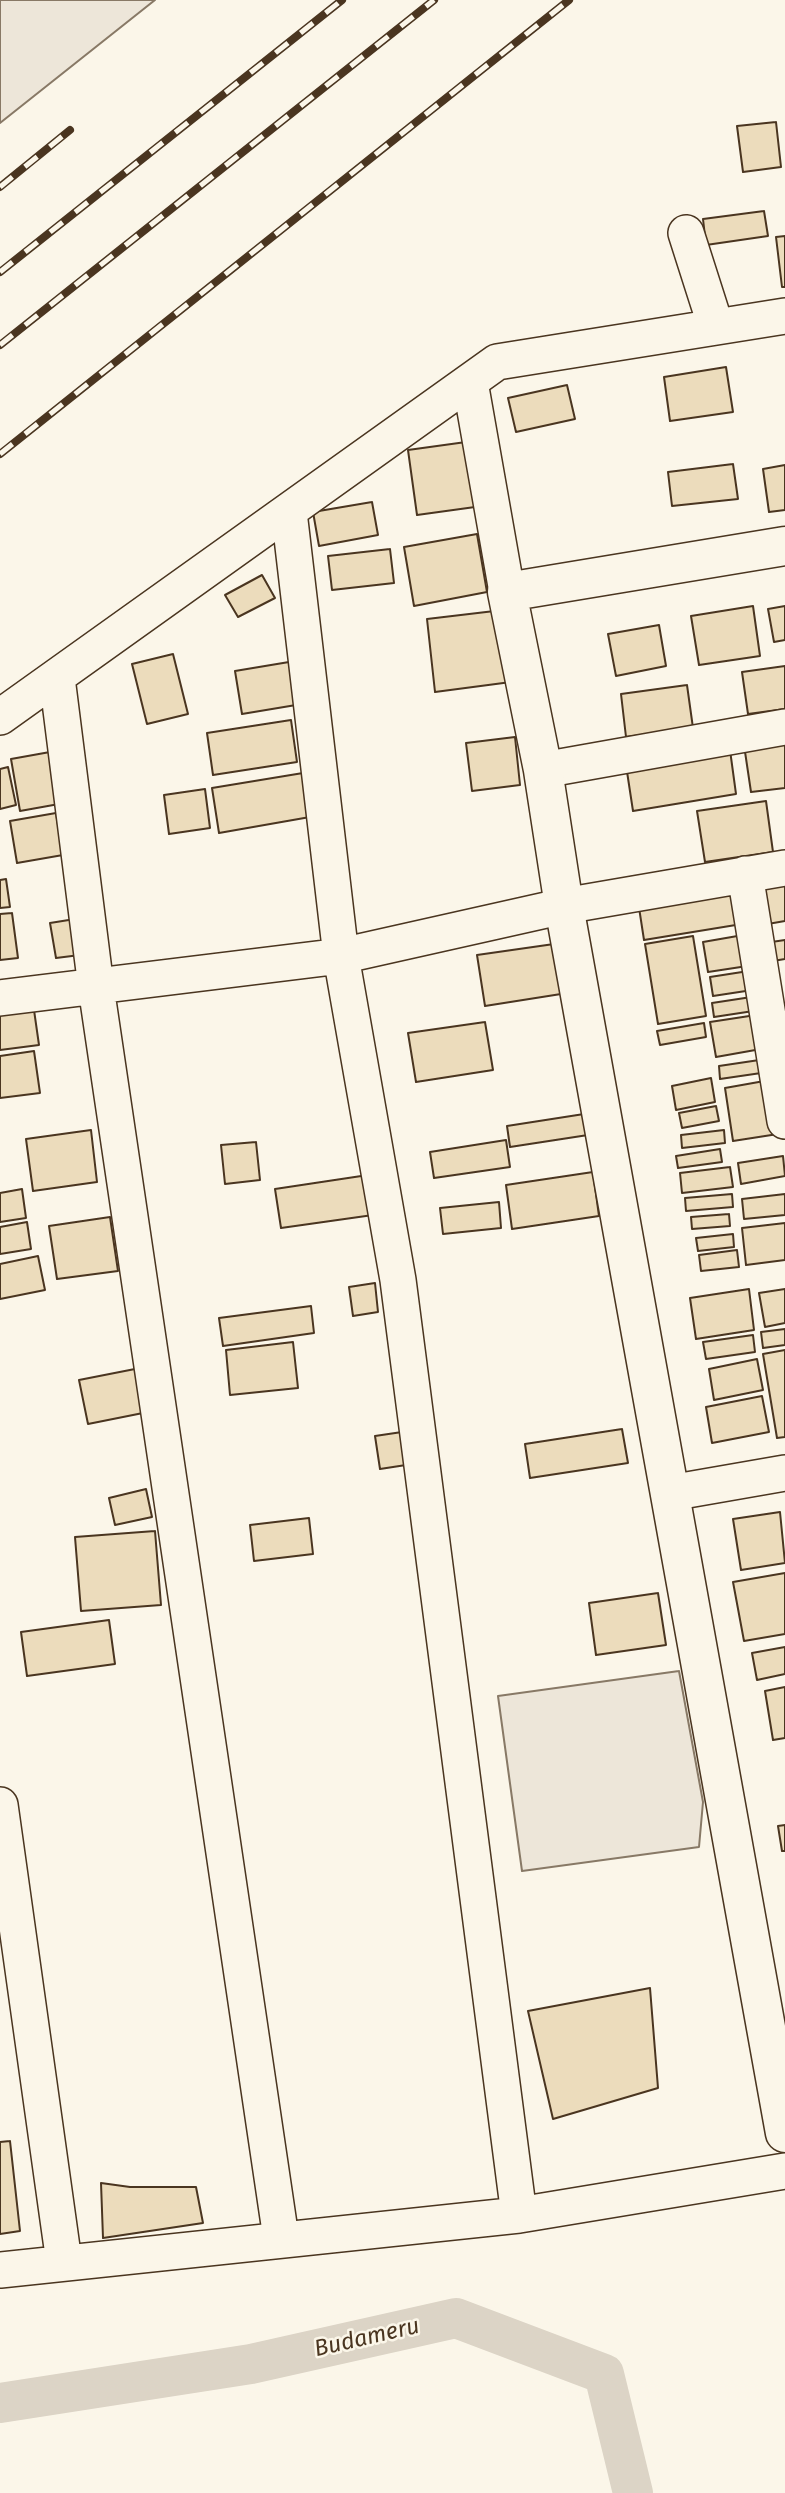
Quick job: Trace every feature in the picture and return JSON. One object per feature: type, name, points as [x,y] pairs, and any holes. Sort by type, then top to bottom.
[{"type":"street","points":[[686,233],[716,327]]},
{"type":"street","points":[[0,717],[498,362],[785,316]]},
{"type":"street","points":[[470,382],[507,592],[543,770],[564,906],[670,1493],[779,2070],[785,2133]]},
{"type":"street","points":[[289,512],[341,956],[398,1280],[519,2215]]},
{"type":"street","points":[[507,592],[785,546]]},
{"type":"street","points":[[57,678],[96,987],[281,2238]]},
{"type":"street","points":[[543,770],[785,727]]},
{"type":"street","points":[[0,998],[341,956],[564,906],[785,868]]},
{"type":"street","points":[[745,874],[785,1121]]},
{"type":"street","points":[[670,1493],[785,1473]]},
{"type":"street","points":[[0,1805],[64,2262]]},
{"type":"street","points":[[0,2270],[281,2238],[519,2215],[785,2171]]},
{"type":"shaded area","points":[[0,0],[155,0],[0,123]]},
{"type":"shaded area","points":[[679,1671],[703,1802],[699,1847],[522,1871],[498,1696]]},
{"type":"building","points":[[776,122],[781,167],[743,172],[737,126]]},
{"type":"building","points":[[764,211],[768,236],[706,245],[703,219]]},
{"type":"building","points":[[785,236],[785,287],[782,287],[776,237]]},
{"type":"building","points":[[726,367],[733,412],[670,421],[664,377]]},
{"type":"building","points":[[567,385],[575,419],[516,432],[508,398]]},
{"type":"building","points":[[466,442],[475,507],[417,515],[408,450]]},
{"type":"building","points":[[733,464],[738,499],[672,506],[668,472]]},
{"type":"building","points":[[785,465],[785,510],[769,512],[763,469]]},
{"type":"building","points":[[372,502],[378,535],[319,546],[313,512]]},
{"type":"building","points":[[477,534],[487,592],[414,606],[404,547]]},
{"type":"building","points":[[390,549],[394,583],[332,590],[328,556]]},
{"type":"building","points":[[262,575],[275,598],[238,617],[225,595]]},
{"type":"building","points":[[753,606],[760,656],[699,665],[691,616]]},
{"type":"building","points":[[785,606],[785,640],[774,642],[768,609]]},
{"type":"building","points":[[503,610],[511,682],[435,692],[427,619]]},
{"type":"building","points":[[659,625],[666,666],[616,676],[608,634]]},
{"type":"building","points":[[173,654],[188,714],[147,724],[132,664]]},
{"type":"building","points":[[289,662],[296,705],[242,714],[235,671]]},
{"type":"building","points":[[785,666],[785,709],[748,714],[742,672]]},
{"type":"building","points":[[687,685],[693,728],[626,737],[621,694]]},
{"type":"building","points":[[291,720],[297,762],[213,775],[207,733]]},
{"type":"building","points":[[515,737],[520,785],[472,791],[466,743]]},
{"type":"building","points":[[785,739],[785,788],[751,792],[744,745]]},
{"type":"building","points":[[730,750],[736,794],[633,811],[626,765]]},
{"type":"building","points":[[50,752],[59,804],[20,811],[11,759]]},
{"type":"building","points":[[8,767],[16,805],[0,809],[0,769]]},
{"type":"building","points":[[303,773],[310,817],[219,833],[212,788]]},
{"type":"building","points":[[205,789],[210,828],[169,834],[164,795]]},
{"type":"building","points":[[766,801],[773,852],[705,862],[697,811]]},
{"type":"building","points":[[56,813],[63,855],[17,863],[10,821]]},
{"type":"building","points":[[6,879],[10,907],[0,908],[0,880]]},
{"type":"building","points":[[785,879],[785,921],[762,925],[755,885]]},
{"type":"building","points":[[742,884],[748,923],[644,940],[638,901]]},
{"type":"building","points":[[12,913],[18,958],[0,960],[0,914]]},
{"type":"building","points":[[75,919],[80,955],[56,958],[50,923]]},
{"type":"building","points":[[749,934],[754,965],[708,972],[703,942]]},
{"type":"building","points":[[693,936],[706,1016],[658,1024],[645,944]]},
{"type":"building","points":[[785,940],[785,959],[761,963],[758,944]]},
{"type":"building","points":[[554,944],[561,994],[485,1006],[477,955]]},
{"type":"building","points":[[755,970],[759,989],[713,996],[710,977]]},
{"type":"building","points":[[758,996],[760,1010],[714,1017],[712,1003]]},
{"type":"building","points":[[34,1010],[39,1045],[0,1050],[0,1014]]},
{"type":"building","points":[[756,1015],[761,1049],[716,1057],[710,1022]]},
{"type":"building","points":[[485,1022],[493,1070],[416,1082],[408,1033]]},
{"type":"building","points":[[704,1023],[706,1037],[660,1045],[657,1031]]},
{"type":"building","points":[[34,1051],[40,1093],[0,1098],[0,1056]]},
{"type":"building","points":[[766,1059],[768,1072],[720,1079],[719,1066]]},
{"type":"building","points":[[711,1078],[715,1102],[676,1110],[672,1086]]},
{"type":"building","points":[[770,1080],[778,1134],[733,1141],[725,1088]]},
{"type":"building","points":[[716,1106],[719,1121],[682,1128],[679,1113]]},
{"type":"building","points":[[584,1114],[588,1135],[510,1147],[507,1126]]},
{"type":"building","points":[[91,1130],[97,1182],[33,1191],[26,1139]]},
{"type":"building","points":[[724,1130],[725,1143],[682,1148],[681,1135]]},
{"type":"building","points":[[506,1140],[510,1167],[434,1178],[430,1152]]},
{"type":"building","points":[[256,1142],[260,1180],[225,1184],[221,1145]]},
{"type":"building","points":[[720,1149],[722,1162],[678,1168],[676,1156]]},
{"type":"building","points":[[783,1156],[785,1176],[741,1184],[738,1163]]},
{"type":"building","points":[[730,1167],[733,1187],[682,1193],[680,1173]]},
{"type":"building","points":[[593,1172],[599,1216],[512,1229],[506,1185]]},
{"type":"building","points":[[368,1175],[373,1215],[281,1228],[275,1189]]},
{"type":"building","points":[[22,1189],[26,1218],[0,1222],[0,1193]]},
{"type":"building","points":[[732,1194],[733,1207],[686,1211],[685,1198]]},
{"type":"building","points":[[785,1194],[785,1215],[744,1219],[742,1199]]},
{"type":"building","points":[[499,1202],[501,1228],[443,1234],[440,1208]]},
{"type":"building","points":[[729,1214],[730,1226],[692,1229],[691,1217]]},
{"type":"building","points":[[110,1217],[118,1271],[57,1279],[49,1226]]},
{"type":"building","points":[[27,1222],[31,1249],[0,1254],[0,1227]]},
{"type":"building","points":[[785,1223],[785,1260],[746,1265],[742,1228]]},
{"type":"building","points":[[733,1234],[734,1247],[698,1251],[696,1238]]},
{"type":"building","points":[[737,1250],[739,1267],[701,1271],[699,1255]]},
{"type":"building","points":[[38,1256],[45,1290],[0,1299],[0,1264]]},
{"type":"building","points":[[375,1283],[378,1312],[353,1316],[349,1287]]},
{"type":"building","points":[[749,1289],[754,1330],[696,1339],[690,1298]]},
{"type":"building","points":[[785,1289],[785,1323],[765,1327],[759,1293]]},
{"type":"building","points":[[311,1306],[314,1333],[223,1346],[219,1318]]},
{"type":"building","points":[[785,1329],[785,1345],[763,1348],[761,1332]]},
{"type":"building","points":[[753,1335],[755,1352],[706,1359],[703,1342]]},
{"type":"building","points":[[293,1342],[298,1388],[230,1395],[226,1350]]},
{"type":"building","points":[[785,1350],[785,1437],[777,1438],[763,1354]]},
{"type":"building","points":[[757,1359],[763,1390],[714,1400],[709,1369]]},
{"type":"building","points":[[140,1368],[148,1412],[88,1424],[79,1380]]},
{"type":"building","points":[[762,1396],[769,1432],[712,1443],[706,1407]]},
{"type":"building","points":[[622,1429],[628,1463],[530,1478],[525,1444]]},
{"type":"building","points":[[402,1432],[406,1465],[380,1469],[375,1436]]},
{"type":"building","points":[[146,1489],[152,1517],[115,1525],[109,1498]]},
{"type":"building","points":[[780,1512],[785,1563],[741,1570],[733,1519]]},
{"type":"building","points":[[309,1518],[313,1554],[254,1561],[250,1525]]},
{"type":"building","points":[[155,1531],[161,1605],[81,1611],[75,1537]]},
{"type":"building","points":[[785,1573],[785,1634],[744,1641],[733,1582]]},
{"type":"building","points":[[658,1593],[666,1645],[596,1655],[589,1603]]},
{"type":"building","points":[[109,1620],[115,1664],[27,1676],[21,1632]]},
{"type":"building","points":[[785,1647],[785,1674],[757,1680],[752,1653]]},
{"type":"building","points":[[785,1687],[785,1738],[773,1740],[765,1691]]},
{"type":"building","points":[[785,1825],[785,1851],[782,1851],[778,1826]]},
{"type":"building","points":[[650,1988],[658,2088],[553,2119],[528,2011]]},
{"type":"building","points":[[10,2141],[20,2231],[0,2234],[0,2142]]},
{"type":"building","points":[[101,2183],[130,2187],[196,2187],[203,2223],[103,2238]]},
{"type":"waterway","name":"Budameru","points":[[0,2403],[251,2364],[456,2318],[604,2374],[633,2493]]},
{"type":"railway","points":[[0,272],[342,0]]},
{"type":"railway","points":[[0,345],[434,0]]},
{"type":"railway","points":[[0,454],[569,0]]},
{"type":"railway","points":[[0,187],[70,130]]}]
